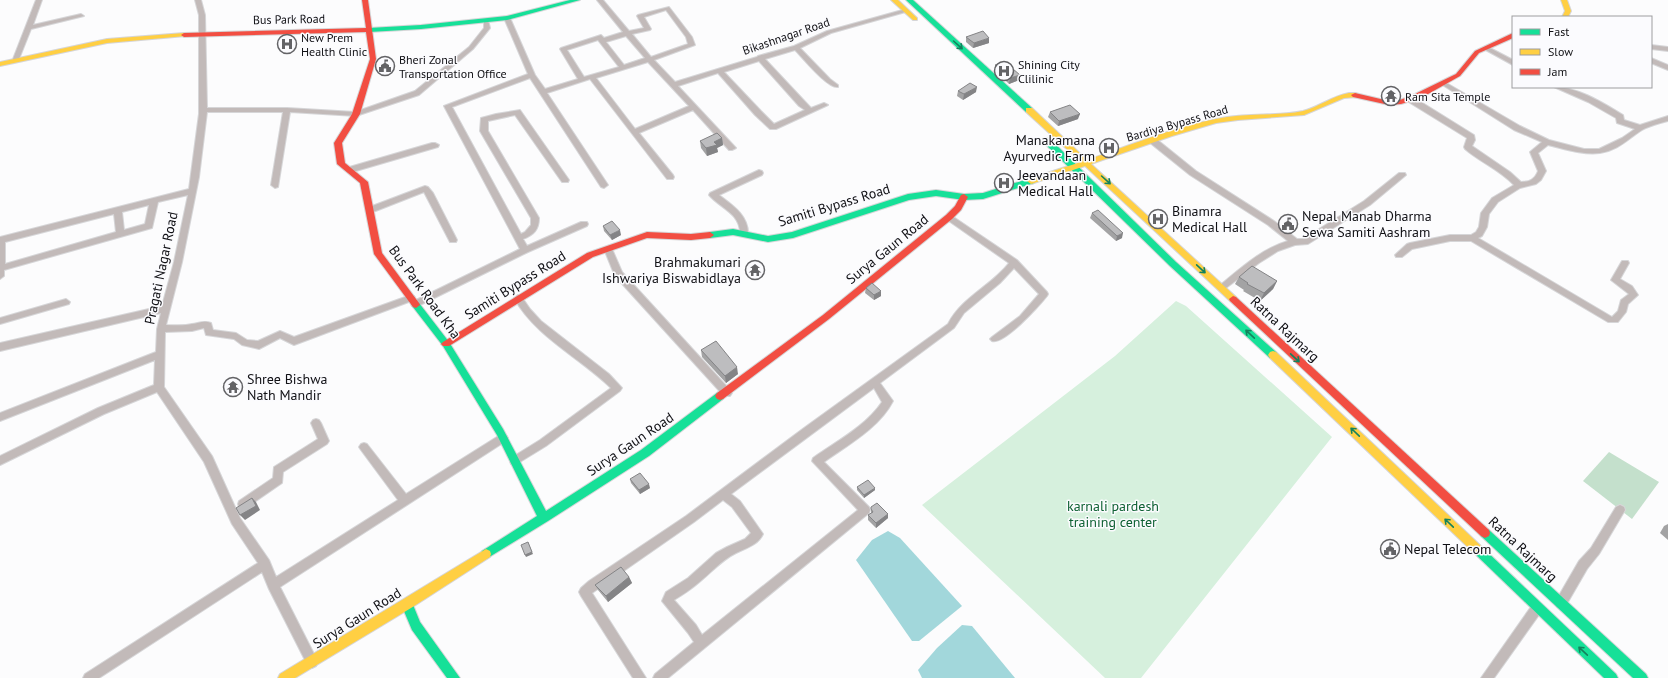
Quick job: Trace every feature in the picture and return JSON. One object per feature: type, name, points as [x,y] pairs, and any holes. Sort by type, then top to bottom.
[{"type":"main road","name":"Bus Park Road Kha","points":[[365,0],[373,59],[356,114],[338,144],[341,164],[364,182],[378,254],[446,344],[503,438],[544,518]]},
{"type":"main road","name":"Bus Park Road","points":[[0,64],[16,59],[107,41],[202,33],[370,30],[486,21],[507,18],[577,0]]},
{"type":"main road","points":[[894,0],[920,24]]},
{"type":"main road","name":"Ratna Rajmarg","points":[[909,0],[1087,163],[1351,410],[1642,678]]},
{"type":"main road","points":[[1564,0],[1568,11],[1566,16]]},
{"type":"main road","points":[[930,32],[940,28]]},
{"type":"main road","name":"Bardiya Bypass Road","points":[[1087,163],[1152,140],[1227,118],[1289,115],[1312,111],[1347,95],[1357,95],[1388,103],[1410,99],[1458,75],[1468,61],[1477,52],[1512,35]]},
{"type":"main road","name":"Ratna Rajmarg","points":[[1038,133],[1173,264],[1328,406],[1537,608],[1612,678]]},
{"type":"main road","name":"Samiti Bypass Road","points":[[446,344],[518,298],[590,255],[647,235],[691,237],[733,232],[744,233],[759,238],[779,238],[793,235],[913,196],[936,193],[964,197],[982,196],[1087,163]]},
{"type":"main road","name":"Surya Gaun Road","points":[[284,678],[407,604],[645,453],[727,393],[826,317],[949,217],[958,208],[964,197]]},
{"type":"main road","points":[[407,604],[416,626],[454,678]]},
{"type":"street","points":[[16,59],[39,0]]},
{"type":"street","name":"Pragati Nagar Road","points":[[159,387],[161,329],[178,262],[192,191],[203,110],[202,15],[198,0]]},
{"type":"street","points":[[600,0],[649,59],[732,148]]},
{"type":"street","points":[[544,92],[692,45],[692,41],[667,8],[640,16],[648,29],[614,36],[602,41]]},
{"type":"street","name":"Bikashnagar Road","points":[[674,85],[796,46],[829,32],[906,11]]},
{"type":"street","points":[[28,28],[81,16]]},
{"type":"street","points":[[507,18],[532,75],[604,184]]},
{"type":"street","points":[[203,110],[287,110],[356,114],[417,93],[471,48],[487,28],[486,21]]},
{"type":"street","points":[[582,80],[563,49],[601,37],[602,41],[623,68]]},
{"type":"street","points":[[796,46],[828,80],[836,86]]},
{"type":"street","points":[[1652,47],[1668,49]]},
{"type":"street","points":[[1486,48],[1512,62]]},
{"type":"street","points":[[760,57],[810,111]]},
{"type":"street","points":[[1652,60],[1668,68]]},
{"type":"street","points":[[720,70],[758,113],[773,127],[824,105]]},
{"type":"street","points":[[525,250],[448,106],[532,75]]},
{"type":"street","points":[[592,77],[670,177]]},
{"type":"street","points":[[1443,83],[1517,128],[1547,142],[1584,151],[1600,151],[1626,140],[1640,128],[1668,118]]},
{"type":"street","points":[[1562,88],[1570,90],[1612,112],[1620,117],[1620,121],[1640,128]]},
{"type":"street","points":[[1410,99],[1471,137],[1468,146],[1474,153],[1502,169],[1519,184],[1528,186],[1535,183],[1541,174],[1542,171],[1534,152],[1547,142]]},
{"type":"street","points":[[634,132],[694,107]]},
{"type":"street","points":[[275,185],[287,110]]},
{"type":"street","points":[[519,238],[528,234],[535,226],[535,218],[484,131],[484,120],[494,116],[517,112],[565,180]]},
{"type":"street","points":[[1152,140],[1192,173],[1271,223],[1295,242]]},
{"type":"street","points":[[349,170],[435,145]]},
{"type":"street","points":[[744,233],[745,229],[741,219],[713,195],[759,173]]},
{"type":"street","points":[[1222,288],[1252,265],[1282,245],[1295,242],[1305,242],[1367,203],[1402,175]]},
{"type":"street","points":[[1399,255],[1410,246],[1450,238],[1472,238],[1479,234],[1483,227],[1485,213],[1495,200],[1519,184]]},
{"type":"street","points":[[370,210],[424,189],[429,193],[453,240]]},
{"type":"street","points":[[154,201],[149,226],[0,271],[0,240],[192,191]]},
{"type":"street","points":[[118,210],[120,234]]},
{"type":"street","points":[[949,217],[1014,262],[1044,294],[1023,318],[995,339]]},
{"type":"street","points":[[161,329],[192,328],[201,324],[208,325],[208,333],[236,336],[245,343],[259,345],[280,334],[294,341],[413,301],[584,224]]},
{"type":"street","points":[[1472,238],[1611,320],[1615,320],[1622,312],[1624,302],[1634,295],[1628,287],[1615,280],[1625,263]]},
{"type":"street","points":[[608,249],[618,274],[727,393]]},
{"type":"street","points":[[640,678],[585,592],[690,519],[806,431],[876,382],[951,326],[955,316],[964,306],[1004,274],[1014,262]]},
{"type":"street","points":[[515,461],[543,443],[617,388],[544,328],[525,310],[518,298]]},
{"type":"street","points":[[0,321],[66,302]]},
{"type":"street","points":[[0,347],[165,310]]},
{"type":"street","points":[[0,417],[161,354]]},
{"type":"street","points":[[659,678],[866,510],[817,461],[855,434],[885,407],[888,401],[882,395],[876,382]]},
{"type":"street","points":[[0,461],[102,412],[159,387],[208,459],[236,521],[265,564],[273,585],[312,662]]},
{"type":"street","points":[[232,511],[278,480],[278,470],[324,441],[316,423]]},
{"type":"street","points":[[273,585],[503,438]]},
{"type":"street","points":[[364,447],[405,501]]},
{"type":"street","points":[[701,644],[692,629],[668,601],[670,596],[692,582],[720,557],[749,542],[758,534],[736,504],[724,494]]},
{"type":"street","points":[[1561,603],[1620,510]]},
{"type":"street","points":[[89,678],[265,564]]},
{"type":"street","points":[[1487,678],[1537,608]]},
{"type":"green space","name":"karnali pardesh training center","points":[[1176,301],[1186,306],[1332,437],[1141,678],[1105,678],[922,505],[1115,356]]},
{"type":"green space","points":[[1609,452],[1659,482],[1632,519],[1583,481]]},
{"type":"water","points":[[888,531],[900,538],[962,606],[919,641],[912,641],[856,560],[872,540]]},
{"type":"water","points":[[962,625],[972,626],[1015,678],[922,678],[918,670],[937,648]]},
{"type":"building","points":[[983,31],[989,38],[974,43],[966,37]]},
{"type":"building","points":[[1005,62],[1020,75],[1010,78],[995,65]]},
{"type":"building","points":[[970,83],[977,87],[964,94],[958,91]]},
{"type":"building","points":[[1070,105],[1080,114],[1059,121],[1050,112]]},
{"type":"building","points":[[717,133],[722,138],[714,142],[717,145],[706,148],[700,141]]},
{"type":"building","points":[[1098,210],[1123,233],[1117,236],[1092,213]]},
{"type":"building","points":[[612,221],[620,230],[610,235],[603,226]]},
{"type":"building","points":[[1252,266],[1277,281],[1264,293],[1247,284],[1248,283],[1239,277]]},
{"type":"building","points":[[872,283],[881,291],[874,295],[866,288]]},
{"type":"building","points":[[716,341],[737,367],[725,376],[701,350]]},
{"type":"building","points":[[234,379],[237,386],[227,390],[224,383]]},
{"type":"building","points":[[640,473],[649,484],[639,490],[630,479]]},
{"type":"building","points":[[868,480],[875,488],[864,495],[857,487]]},
{"type":"building","points":[[252,498],[256,506],[240,515],[236,508]]},
{"type":"building","points":[[877,503],[888,514],[876,523],[868,515],[873,512],[871,507]]},
{"type":"building","points":[[528,542],[532,552],[525,555],[521,545]]},
{"type":"building","points":[[621,567],[629,577],[606,596],[595,585]]},
{"type":"traffic: fast","points":[[369,30],[421,27],[507,18],[577,0]]},
{"type":"traffic: fast","points":[[909,0],[1029,110]]},
{"type":"traffic: fast","points":[[1046,140],[1173,264],[1273,355]]},
{"type":"traffic: fast","points":[[710,235],[733,232],[768,239],[793,235],[908,197],[936,193],[964,197],[983,196],[1031,181]]},
{"type":"traffic: fast","points":[[416,305],[446,344],[500,432],[544,518]]},
{"type":"traffic: fast","points":[[486,554],[645,453],[720,396]]},
{"type":"traffic: fast","points":[[1485,533],[1642,678]]},
{"type":"traffic: fast","points":[[1478,550],[1612,678]]},
{"type":"traffic: fast","points":[[407,604],[416,626],[454,678]]},
{"type":"traffic: slow","points":[[894,0],[915,19]]},
{"type":"traffic: slow","points":[[1564,0],[1568,11],[1566,16]]},
{"type":"traffic: slow","points":[[0,64],[107,41],[184,35]]},
{"type":"traffic: slow","points":[[1031,181],[1193,127],[1227,119],[1304,113],[1342,96],[1355,95]]},
{"type":"traffic: slow","points":[[1029,110],[1233,299]]},
{"type":"traffic: slow","points":[[1273,355],[1478,550]]},
{"type":"traffic: slow","points":[[284,678],[407,604],[486,554]]},
{"type":"traffic: jam","points":[[365,0],[373,59],[356,114],[338,143],[341,164],[364,182],[378,254],[416,305]]},
{"type":"traffic: jam","points":[[184,35],[369,30]]},
{"type":"traffic: jam","points":[[1355,95],[1389,103],[1401,102],[1418,96],[1458,75],[1477,52],[1512,35]]},
{"type":"traffic: jam","points":[[720,396],[826,317],[949,217],[958,208],[964,197]]},
{"type":"traffic: jam","points":[[446,344],[590,255],[647,235],[691,237],[710,235]]},
{"type":"traffic: jam","points":[[1233,299],[1485,533]]},
{"type":"place","name":"New Prem Health Clinic","points":[[287,44]]},
{"type":"place","name":"Bheri Zonal Transportation Office","points":[[385,66]]},
{"type":"place","name":"Shining City Clilinic","points":[[1004,71]]},
{"type":"place","name":"Ram Sita Temple","points":[[1391,96]]},
{"type":"place","name":"Manakamana Ayurvedic Farm","points":[[1109,148]]},
{"type":"place","name":"Jeevandaan Medical Hall","points":[[1004,183]]},
{"type":"place","name":"Binamra Medical Hall","points":[[1158,219]]},
{"type":"place","name":"Nepal Manab Dharma Sewa Samiti Aashram","points":[[1288,224]]},
{"type":"place","name":"Brahmakumari Ishwariya Biswabidlaya","points":[[755,270]]},
{"type":"place","name":"Shree Bishwa Nath Mandir","points":[[233,387]]},
{"type":"place","name":"Nepal Telecom","points":[[1390,549]]}]
